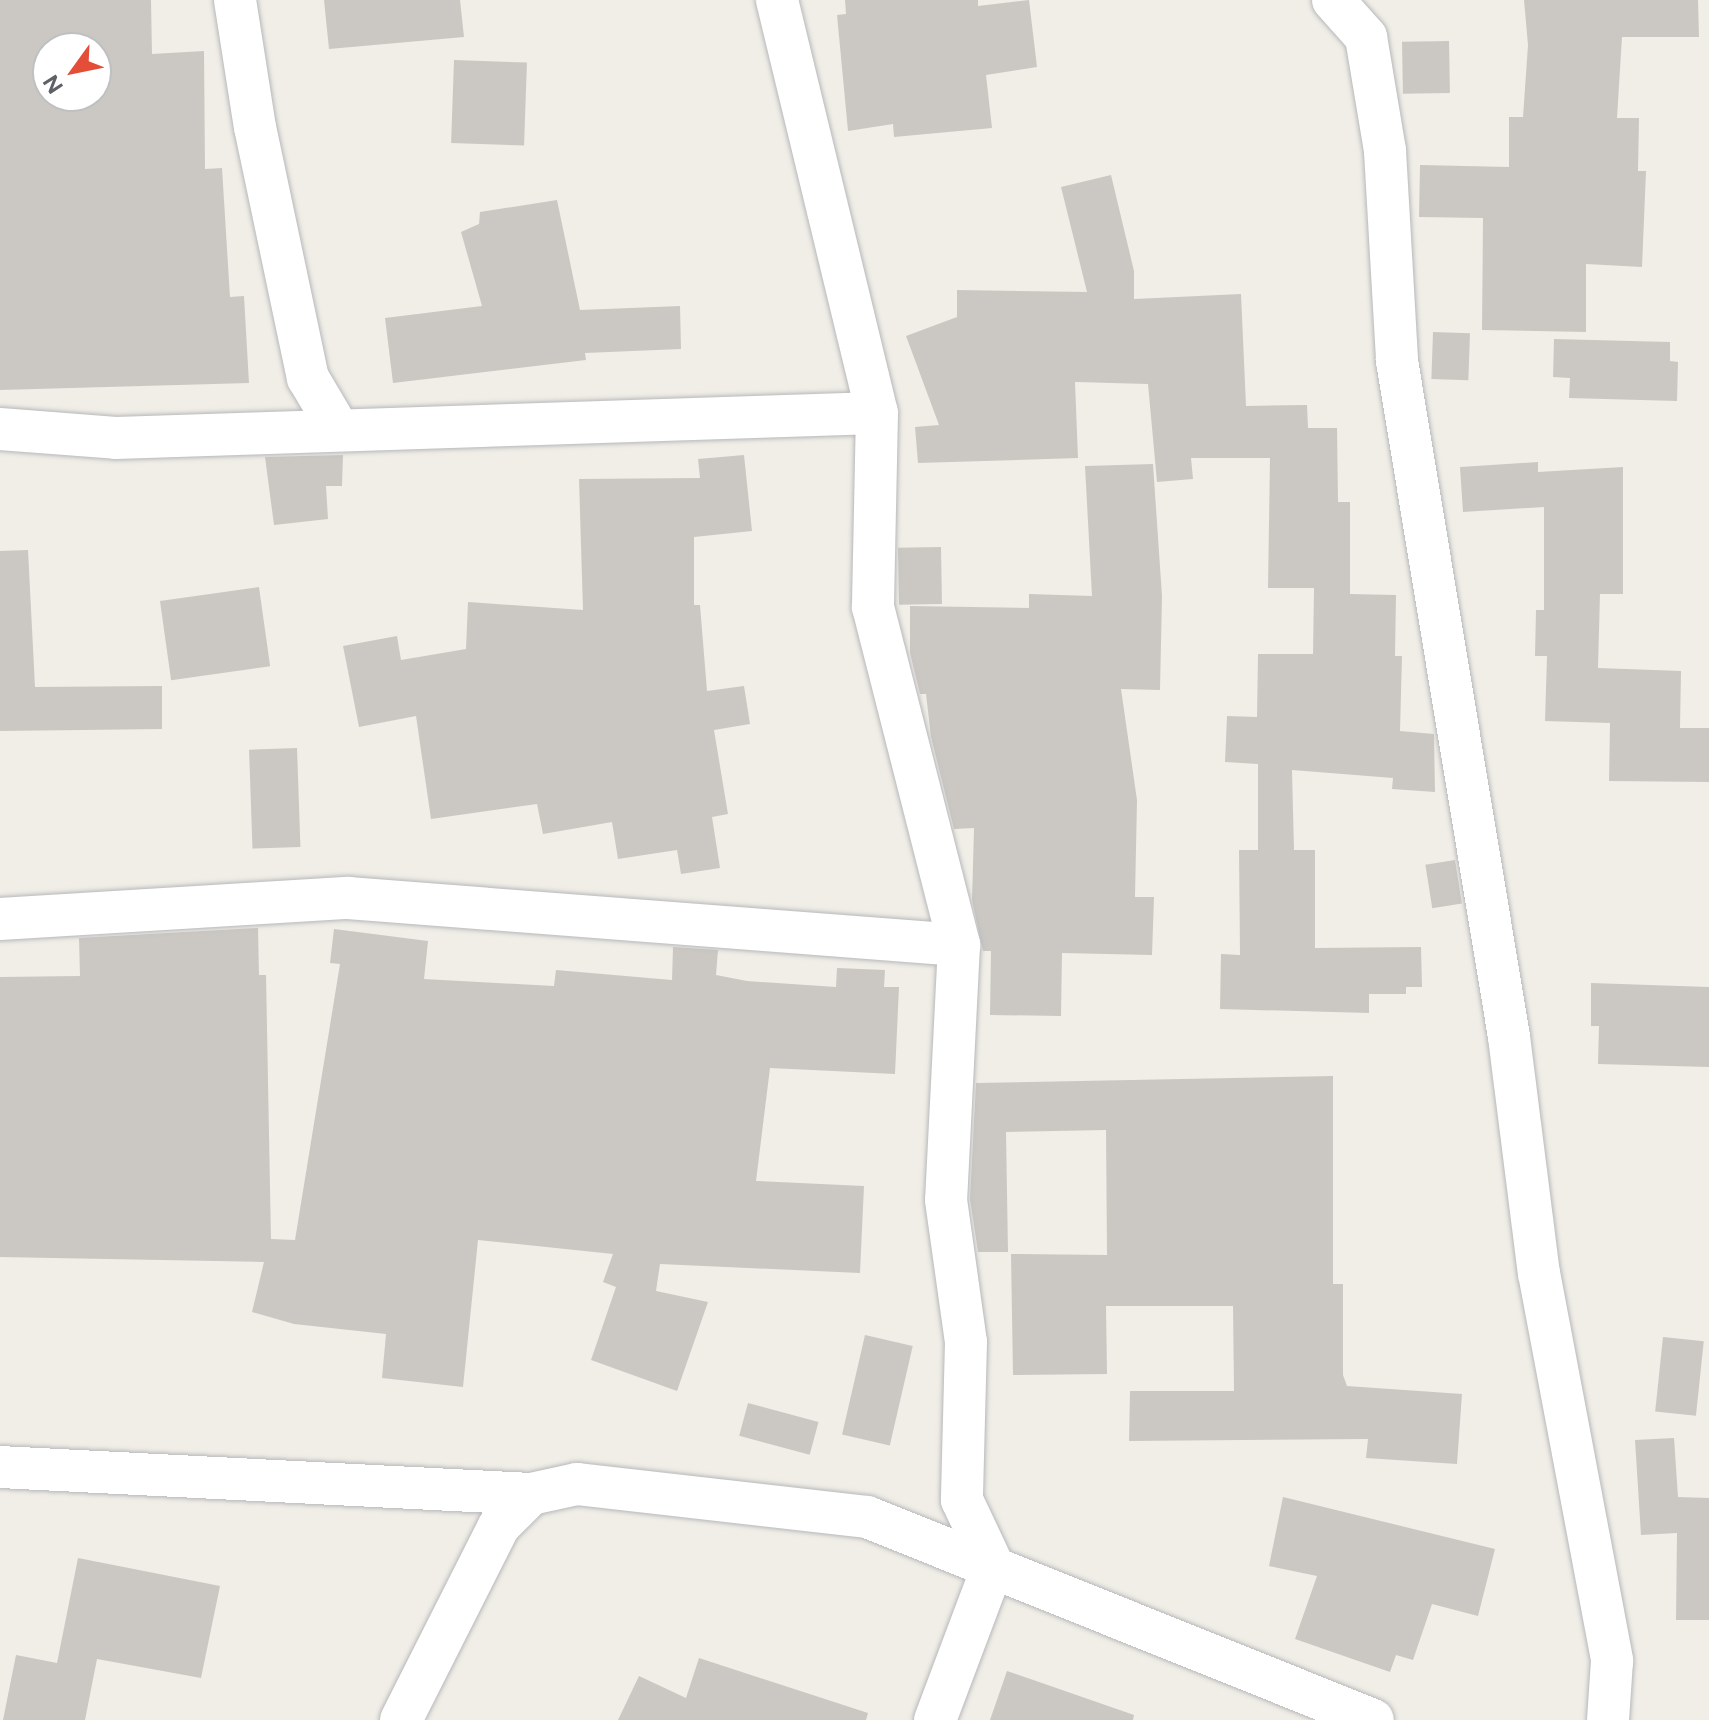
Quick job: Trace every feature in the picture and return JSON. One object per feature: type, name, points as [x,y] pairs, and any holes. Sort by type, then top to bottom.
[{"type":"street","points":[[235,0],[255,127],[308,378],[337,427]]},
{"type":"street","points":[[777,0],[877,413],[873,607],[959,945],[946,1200],[966,1342],[962,1500],[993,1566],[935,1720]]},
{"type":"street","points":[[1333,0],[1366,37],[1385,151],[1397,361],[1509,1037],[1539,1273],[1612,1661],[1608,1720]]},
{"type":"street","points":[[0,429],[116,438],[337,427],[877,413]]},
{"type":"street","points":[[0,919],[53,920],[348,898],[959,945]]},
{"type":"street","points":[[0,1467],[531,1494],[577,1484],[867,1517],[1373,1720]]},
{"type":"street","points":[[401,1720],[499,1526],[531,1494]]},
{"type":"building","points":[[0,0],[151,0],[152,54],[204,51],[205,169],[222,168],[230,297],[244,296],[249,383],[0,390]]},
{"type":"building","points":[[324,0],[460,0],[464,37],[329,49]]},
{"type":"building","points":[[845,0],[978,0],[978,6],[1029,0],[1037,67],[986,75],[992,128],[894,137],[893,124],[848,131],[837,15],[846,14]]},
{"type":"building","points":[[1524,0],[1698,0],[1699,37],[1622,37],[1617,118],[1639,118],[1638,171],[1646,171],[1642,267],[1586,264],[1586,332],[1482,330],[1483,218],[1419,217],[1420,165],[1509,167],[1509,117],[1523,117],[1528,45]]},
{"type":"building","points":[[1449,41],[1450,93],[1403,94],[1402,42]]},
{"type":"building","points":[[454,60],[527,63],[524,145],[451,143]]},
{"type":"building","points":[[1111,175],[1134,271],[1134,299],[1241,294],[1246,406],[1307,405],[1308,428],[1337,428],[1338,502],[1350,502],[1350,594],[1396,595],[1395,656],[1402,656],[1400,731],[1434,734],[1435,792],[1392,789],[1393,778],[1292,770],[1294,850],[1315,850],[1315,948],[1421,947],[1422,987],[1406,987],[1406,994],[1369,994],[1369,1013],[1220,1009],[1221,954],[1240,955],[1239,850],[1258,850],[1258,764],[1225,762],[1227,716],[1257,717],[1258,654],[1313,654],[1314,588],[1268,588],[1270,458],[1191,458],[1193,479],[1157,482],[1148,384],[1075,382],[1078,458],[918,463],[915,427],[939,425],[906,336],[957,317],[957,290],[1087,292],[1061,187]]},
{"type":"building","points":[[557,200],[580,310],[680,306],[681,349],[585,353],[586,360],[393,383],[385,318],[482,306],[461,232],[479,224],[480,212]]},
{"type":"building","points":[[1433,332],[1470,333],[1468,380],[1431,379]]},
{"type":"building","points":[[1554,339],[1670,342],[1670,361],[1678,362],[1677,401],[1569,398],[1570,378],[1553,377]]},
{"type":"building","points":[[343,455],[342,486],[326,486],[328,519],[274,525],[265,457]]},
{"type":"building","points":[[744,455],[752,531],[694,537],[694,605],[700,605],[707,691],[744,686],[750,724],[714,730],[728,814],[712,817],[720,868],[681,874],[677,850],[618,859],[612,822],[543,834],[537,804],[431,819],[416,716],[359,727],[343,646],[397,636],[401,660],[466,649],[468,602],[583,610],[579,479],[700,478],[698,459]]},
{"type":"building","points":[[1538,462],[1538,472],[1623,467],[1623,594],[1600,594],[1598,668],[1681,671],[1680,728],[1709,728],[1709,782],[1609,781],[1610,723],[1545,721],[1547,656],[1535,656],[1536,610],[1544,610],[1544,507],[1463,512],[1460,467]]},
{"type":"building","points":[[1153,464],[1162,596],[1160,690],[1121,689],[1137,800],[1135,897],[1154,897],[1152,955],[1062,953],[1061,1016],[990,1015],[991,951],[983,951],[972,900],[974,828],[954,829],[931,737],[926,694],[920,694],[910,653],[910,606],[1029,608],[1029,594],[1092,596],[1085,466]]},
{"type":"building","points":[[941,547],[942,604],[899,605],[898,548]]},
{"type":"building","points":[[28,550],[35,687],[162,686],[162,729],[0,731],[0,551]]},
{"type":"building","points":[[259,587],[270,666],[171,680],[160,601]]},
{"type":"building","points":[[297,748],[300,847],[252,849],[249,750]]},
{"type":"building","points":[[1455,860],[1462,903],[1432,908],[1425,865]]},
{"type":"building","points":[[258,928],[259,975],[266,975],[271,1239],[295,1240],[340,964],[330,963],[334,929],[428,941],[424,979],[554,986],[556,970],[672,980],[673,947],[718,950],[716,975],[747,981],[836,987],[837,968],[885,970],[884,987],[899,987],[895,1074],[770,1068],[756,1181],[864,1186],[860,1273],[660,1264],[656,1291],[708,1302],[677,1391],[591,1360],[616,1287],[603,1282],[613,1254],[478,1240],[463,1387],[382,1378],[386,1334],[294,1324],[252,1312],[264,1262],[0,1257],[0,977],[80,976],[79,938]]},
{"type":"building","points":[[1591,983],[1709,987],[1709,1067],[1598,1064],[1599,1026],[1591,1026]]},
{"type":"building","points":[[1333,1076],[1333,1284],[1343,1284],[1343,1375],[1347,1386],[1462,1394],[1457,1464],[1366,1458],[1368,1439],[1129,1441],[1130,1391],[1234,1391],[1233,1306],[1106,1306],[1107,1374],[1013,1375],[1011,1254],[1107,1255],[1106,1130],[1006,1132],[1008,1252],[978,1252],[970,1199],[976,1083]]},
{"type":"building","points":[[865,1335],[913,1346],[890,1445],[842,1434]]},
{"type":"building","points":[[1663,1337],[1704,1341],[1696,1416],[1655,1412]]},
{"type":"building","points":[[748,1403],[819,1422],[810,1455],[739,1436]]},
{"type":"building","points":[[1674,1438],[1678,1497],[1709,1498],[1709,1620],[1676,1620],[1677,1533],[1641,1535],[1635,1440]]},
{"type":"building","points":[[1283,1497],[1495,1549],[1478,1616],[1432,1604],[1413,1660],[1396,1655],[1390,1672],[1295,1639],[1317,1576],[1269,1566]]},
{"type":"building","points":[[78,1558],[220,1586],[201,1678],[97,1659],[85,1720],[3,1720],[16,1655],[57,1663]]},
{"type":"building","points":[[699,1658],[868,1713],[866,1720],[618,1720],[639,1676],[686,1698]]},
{"type":"building","points":[[1007,1671],[1134,1715],[1133,1720],[990,1720]]}]
